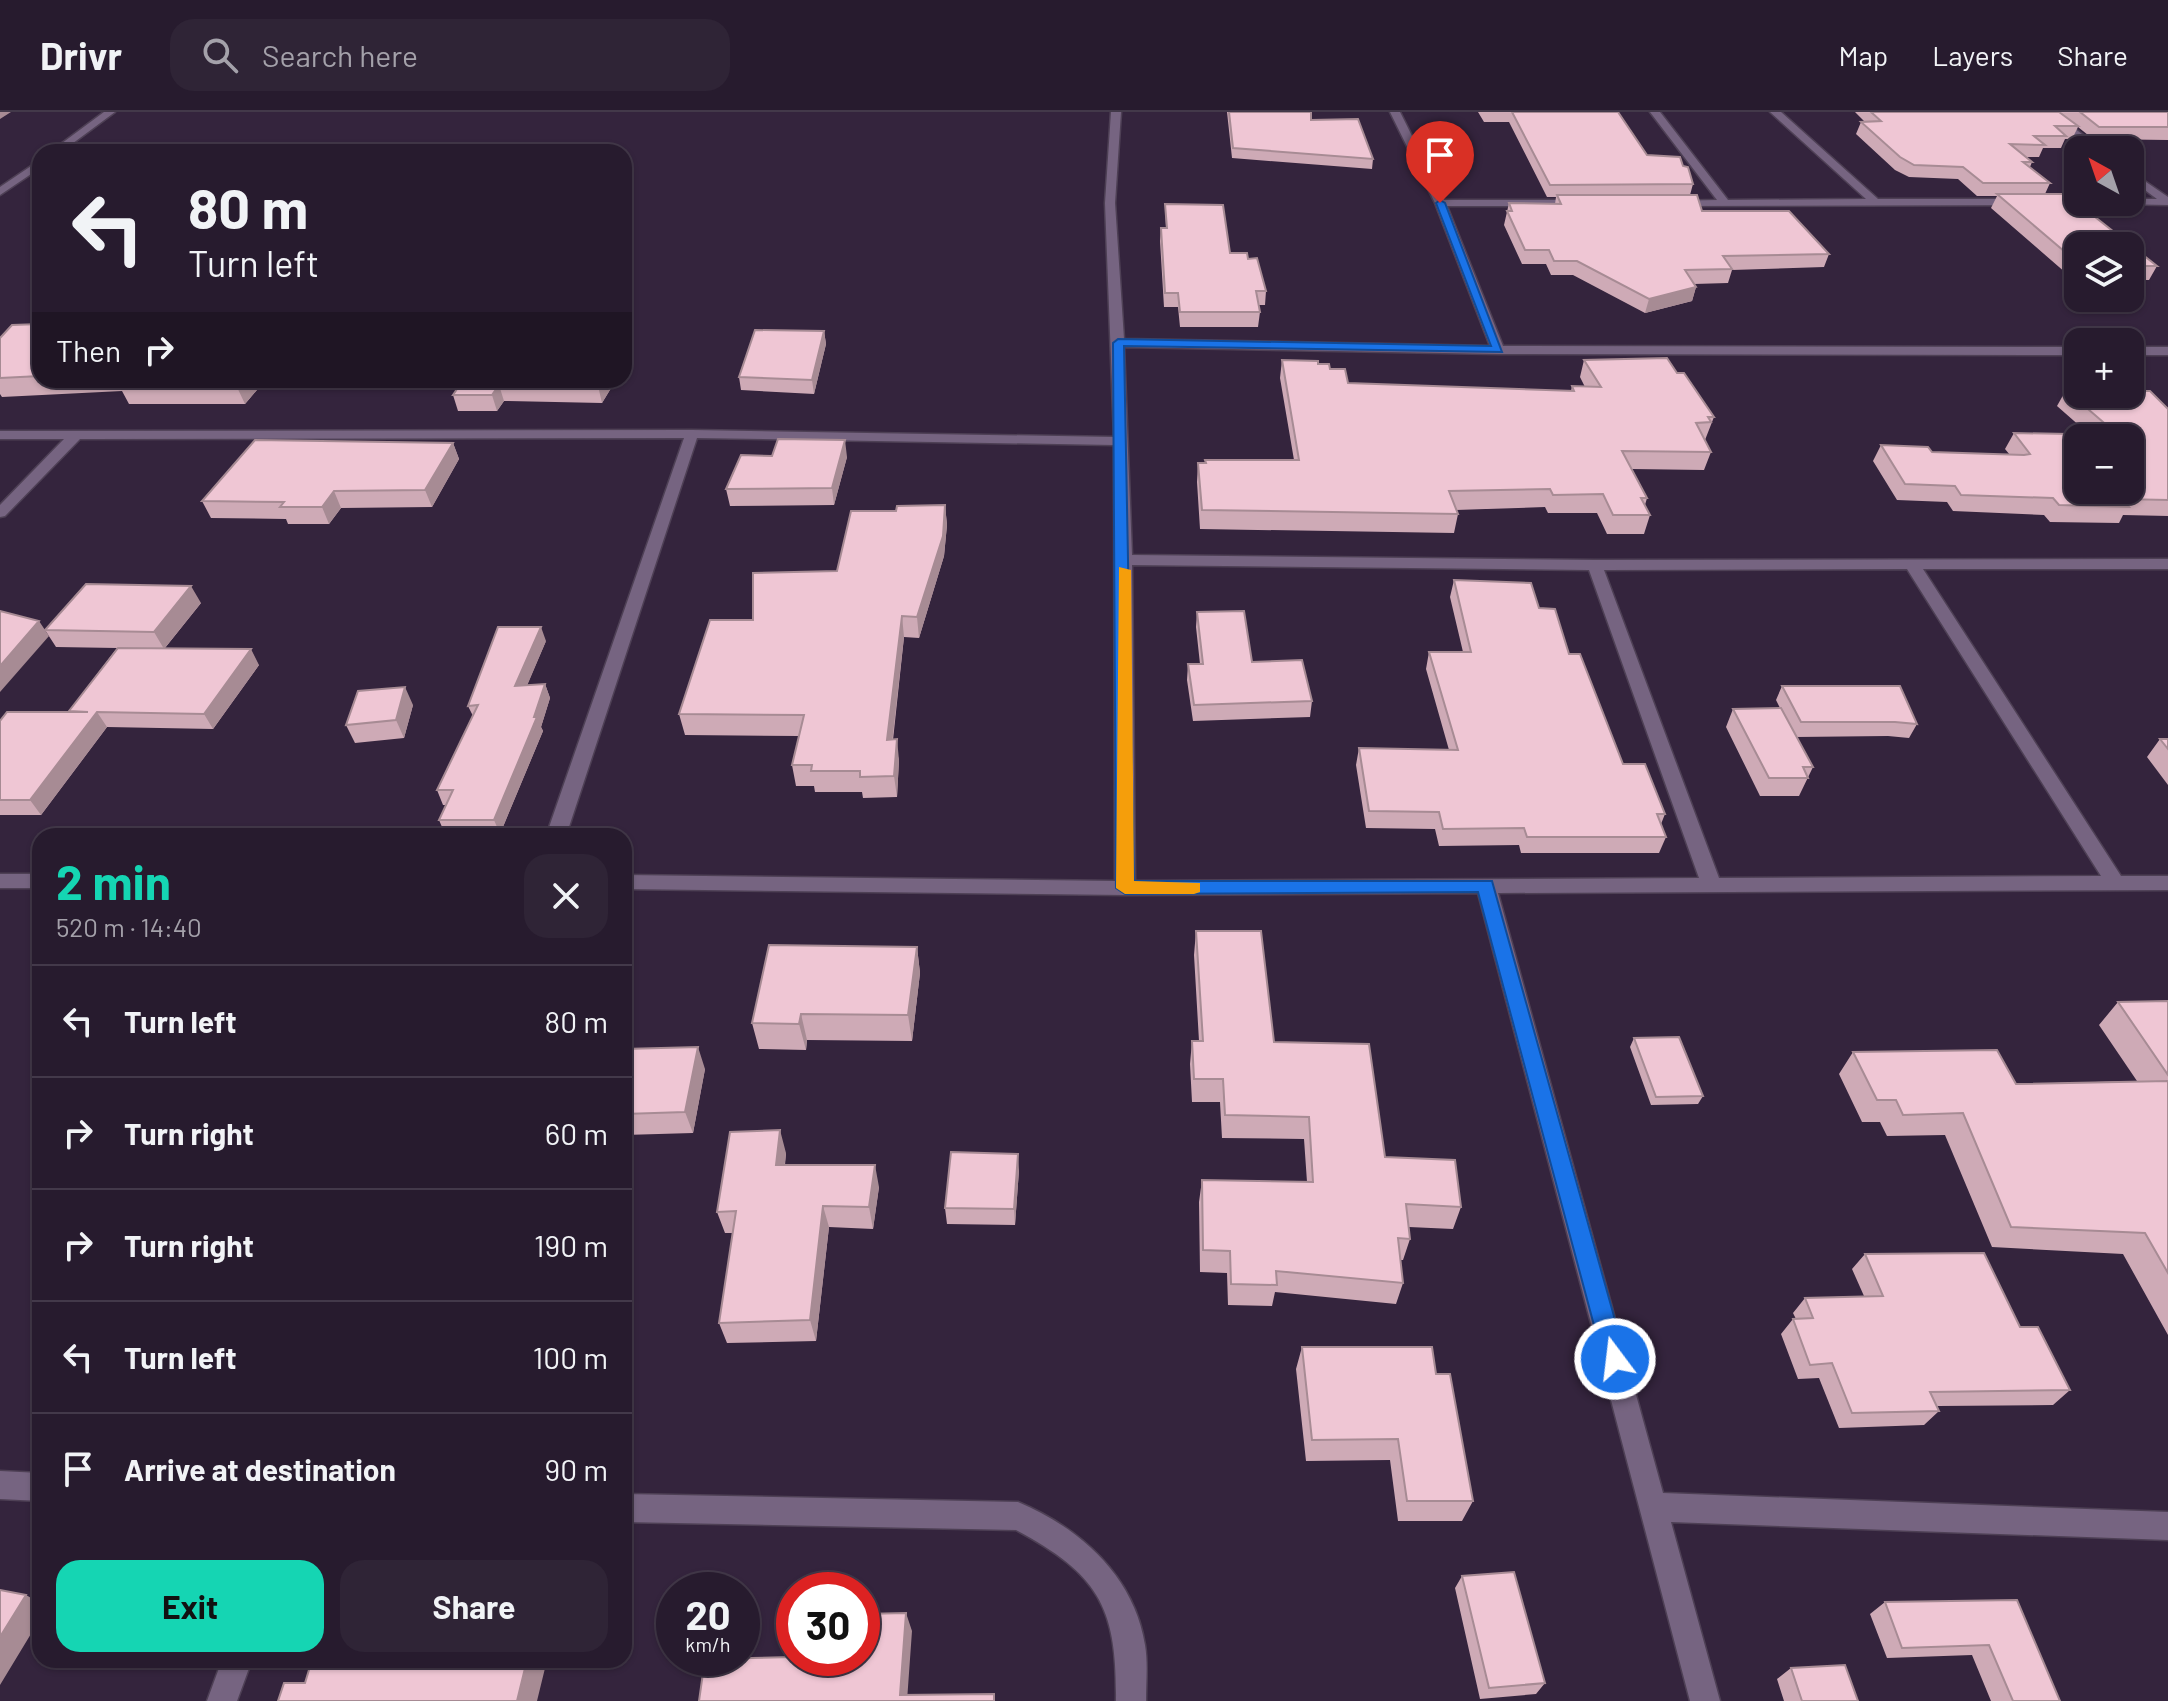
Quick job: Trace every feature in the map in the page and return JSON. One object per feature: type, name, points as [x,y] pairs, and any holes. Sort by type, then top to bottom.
[{"type":"street","points":[[66,144],[110,112]]},
{"type":"street","points":[[1116,112],[1110,203],[1118,343],[1124,560],[1125,888]]},
{"type":"street","points":[[1395,112],[1440,203],[1498,350]]},
{"type":"street","points":[[1655,112],[1725,203]]},
{"type":"street","points":[[1775,112],[1874,201]]},
{"type":"street","points":[[2047,112],[2079,136]]},
{"type":"street","points":[[0,192],[32,169]]},
{"type":"street","points":[[2144,184],[2168,202],[2144,202]]},
{"type":"street","points":[[1662,203],[2064,202]]},
{"type":"street","points":[[1440,203],[1599,203]]},
{"type":"street","points":[[1118,343],[1498,350],[2064,351]]},
{"type":"street","points":[[2162,351],[2168,363]]},
{"type":"street","points":[[0,435],[692,434],[1119,441]]},
{"type":"street","points":[[559,828],[692,434]]},
{"type":"street","points":[[0,513],[76,435]]},
{"type":"street","points":[[1124,560],[1595,565],[2168,564]]},
{"type":"street","points":[[1912,564],[2115,883]]},
{"type":"street","points":[[1595,565],[1711,883]]},
{"type":"street","points":[[0,881],[32,881]]},
{"type":"street","points":[[632,882],[1125,888],[2168,883]]},
{"type":"street","points":[[1486,886],[1705,1701]]},
{"type":"street","points":[[0,1485],[32,1487]]},
{"type":"street","points":[[1655,1507],[2168,1526]]},
{"type":"street","points":[[632,1508],[1018,1516],[1058,1536],[1090,1564],[1117,1598],[1130,1643],[1131,1701]]},
{"type":"street","points":[[222,1701],[234,1668]]},
{"type":"building","points":[[1229,112],[1311,112],[1311,120],[1358,119],[1373,159],[1233,148]]},
{"type":"building","points":[[1512,112],[1618,112],[1647,155],[1680,157],[1683,166],[1688,167],[1693,184],[1550,185]]},
{"type":"building","points":[[1871,112],[2059,112],[2078,126],[2055,126],[2066,136],[2034,136],[2045,145],[2010,144],[2032,162],[2023,162],[2050,183],[1983,183],[1963,167],[1914,165],[1900,157],[1861,122],[1881,121]]},
{"type":"building","points":[[2080,112],[2168,112],[2168,127],[2099,127]]},
{"type":"building","points":[[1997,194],[2064,194],[2064,216],[2094,216],[2114,232],[2064,232],[2064,251]]},
{"type":"building","points":[[1557,195],[1697,195],[1702,211],[1789,211],[1829,254],[1723,256],[1732,269],[1685,270],[1696,287],[1649,299],[1577,261],[1554,261],[1549,250],[1525,250],[1507,211],[1512,211],[1509,203],[1561,204]]},
{"type":"building","points":[[1165,204],[1223,205],[1230,253],[1247,253],[1248,259],[1257,258],[1266,291],[1256,291],[1260,312],[1180,312],[1178,293],[1165,293],[1161,228],[1167,228]]},
{"type":"building","points":[[2144,256],[2157,266],[2144,266]]},
{"type":"building","points":[[32,324],[32,376],[0,378],[0,338],[12,325]]},
{"type":"building","points":[[755,330],[824,331],[812,380],[739,377]]},
{"type":"building","points":[[1667,358],[1677,373],[1684,373],[1714,417],[1708,417],[1711,422],[1696,423],[1711,452],[1622,451],[1647,498],[1641,498],[1650,515],[1613,515],[1603,494],[1553,495],[1550,489],[1449,491],[1458,514],[1202,510],[1198,463],[1206,463],[1205,460],[1299,460],[1282,360],[1318,361],[1318,364],[1329,364],[1330,369],[1345,369],[1348,383],[1574,391],[1572,386],[1601,387],[1584,360]]},
{"type":"building","points":[[458,388],[497,388],[492,395],[453,395]]},
{"type":"building","points":[[2144,391],[2150,391],[2168,409],[2168,500],[2144,499],[2144,424],[2105,424],[2087,408],[2144,408]]},
{"type":"building","points":[[2014,433],[2064,434],[2064,504],[2126,504],[2129,507],[2059,505],[2053,498],[1961,495],[1955,486],[1905,484],[1881,445],[1928,447],[1932,452],[2030,454]]},
{"type":"building","points":[[778,439],[845,440],[832,488],[726,489],[741,455],[772,456]]},
{"type":"building","points":[[255,440],[453,443],[425,490],[334,491],[322,507],[280,507],[284,502],[202,501]]},
{"type":"building","points":[[945,505],[943,536],[917,617],[902,616],[887,740],[897,739],[894,776],[860,777],[860,771],[811,771],[812,765],[792,765],[804,715],[679,714],[710,620],[753,620],[753,573],[837,571],[851,511],[896,511],[897,506]]},
{"type":"building","points":[[1454,580],[1531,583],[1539,608],[1555,609],[1569,654],[1580,654],[1623,764],[1645,764],[1665,814],[1657,814],[1666,837],[1527,837],[1524,828],[1443,829],[1439,812],[1369,811],[1359,748],[1458,750],[1429,652],[1471,652]]},
{"type":"building","points":[[86,584],[191,586],[154,632],[45,630]]},
{"type":"building","points":[[0,611],[39,621],[0,666]]},
{"type":"building","points":[[1244,611],[1252,662],[1302,660],[1312,701],[1194,705],[1188,664],[1203,664],[1197,612]]},
{"type":"building","points":[[498,627],[541,627],[515,686],[545,684],[534,717],[537,717],[494,820],[439,820],[453,790],[437,790],[478,705],[468,706]]},
{"type":"building","points":[[118,648],[251,649],[204,714],[97,712],[30,800],[0,800],[0,721],[7,712],[88,712],[69,711]]},
{"type":"building","points":[[1782,686],[1900,686],[1917,724],[1801,722]]},
{"type":"building","points":[[405,687],[396,720],[346,725],[358,691]]},
{"type":"building","points":[[1781,708],[1813,767],[1803,767],[1808,778],[1769,778],[1733,709]]},
{"type":"building","points":[[1196,931],[1261,931],[1274,1042],[1369,1044],[1385,1157],[1455,1160],[1461,1207],[1406,1204],[1410,1239],[1398,1238],[1403,1283],[1276,1271],[1277,1285],[1231,1284],[1230,1251],[1203,1250],[1202,1180],[1313,1182],[1309,1117],[1225,1115],[1223,1079],[1194,1079],[1192,1041],[1203,1041]]},
{"type":"building","points":[[769,945],[917,947],[908,1015],[801,1014],[799,1024],[752,1023]]},
{"type":"building","points":[[2168,1001],[2168,1075],[2118,1002]]},
{"type":"building","points":[[1679,1037],[1703,1096],[1656,1097],[1634,1038]]},
{"type":"building","points":[[698,1047],[685,1112],[632,1114],[632,1049]]},
{"type":"building","points":[[1997,1050],[2016,1084],[2168,1081],[2168,1273],[2145,1233],[2011,1227],[1963,1113],[1903,1115],[1896,1100],[1877,1100],[1853,1052]]},
{"type":"building","points":[[780,1130],[776,1165],[875,1165],[869,1207],[823,1206],[810,1320],[719,1323],[736,1211],[717,1212],[730,1132]]},
{"type":"building","points":[[951,1152],[1018,1154],[1014,1209],[945,1208]]},
{"type":"building","points":[[1984,1253],[2020,1327],[2038,1327],[2070,1390],[1930,1392],[1939,1411],[1852,1413],[1832,1363],[1810,1365],[1793,1319],[1813,1318],[1805,1298],[1883,1296],[1865,1254]]},
{"type":"building","points":[[1302,1347],[1432,1347],[1436,1374],[1450,1374],[1473,1501],[1407,1501],[1398,1439],[1312,1440]]},
{"type":"building","points":[[1514,1572],[1545,1683],[1489,1688],[1462,1576]]},
{"type":"building","points":[[0,1590],[26,1595],[0,1637]]},
{"type":"building","points":[[2017,1600],[2060,1701],[2013,1701],[1989,1645],[1902,1648],[1885,1602]]},
{"type":"building","points":[[906,1613],[900,1695],[994,1694],[994,1701],[699,1701],[703,1676],[760,1676],[760,1658],[776,1657],[776,1676],[880,1676],[880,1614]]},
{"type":"building","points":[[1845,1665],[1858,1701],[1802,1701],[1791,1668]]},
{"type":"building","points":[[310,1668],[525,1668],[517,1701],[278,1701],[284,1683],[305,1683]]},
{"type":"slow traffic","points":[[1124,570],[1125,888],[1194,887]]},
{"type":"route","points":[[1440,203],[1498,350],[1118,343],[1124,560],[1125,888],[1486,886],[1615,1359]]}]
